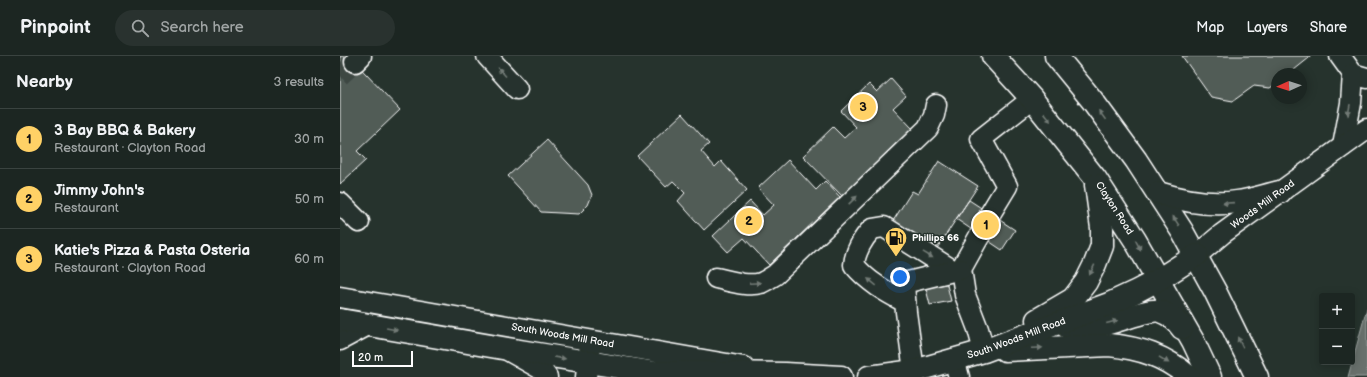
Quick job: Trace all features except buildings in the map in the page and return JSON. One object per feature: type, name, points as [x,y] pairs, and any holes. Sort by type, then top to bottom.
[{"type":"main road","name":"Clayton Road","points":[[993,56],[1032,99],[1095,178],[1135,240],[1198,351],[1210,377]]},
{"type":"main road","points":[[1056,56],[1092,100],[1136,160],[1197,255],[1257,377]]},
{"type":"main road","points":[[984,351],[1073,299],[1086,282],[1102,246],[1102,228],[1095,178]]},
{"type":"main road","points":[[1158,193],[1176,199],[1212,204],[1238,202],[1280,192]]},
{"type":"main road","name":"Woods Mill Road","points":[[1158,280],[1197,255]]},
{"type":"main road","name":"South Woods Mill Road","points":[[869,377],[914,371],[956,368],[984,351],[1109,304],[1158,280]]},
{"type":"main road","points":[[1046,328],[1101,325],[1143,313],[1159,311],[1168,314],[1179,324],[1198,351]]},
{"type":"main road","name":"South Woods Mill Road","points":[[340,320],[508,350],[587,370],[643,374],[785,374],[841,377]]},
{"type":"main road","points":[[984,351],[1109,345],[1139,350],[1158,356],[1189,377]]},
{"type":"street","points":[[487,56],[517,89]]},
{"type":"street","points":[[1340,56],[1360,76],[1351,103],[1344,146]]},
{"type":"street","points":[[990,214],[1007,186],[981,139],[1032,99]]},
{"type":"street","points":[[716,278],[753,284],[762,283],[775,275],[928,128],[934,115],[936,105]]},
{"type":"street","name":"Woods Mill Road","points":[[1197,255],[1222,234],[1367,129]]},
{"type":"street","points":[[340,203],[359,222]]},
{"type":"street","points":[[905,302],[876,286],[861,274],[854,265],[854,259],[866,236],[872,229],[884,227],[957,270],[978,329],[984,351]]},
{"type":"street","points":[[914,371],[904,283],[957,270],[980,235]]},
{"type":"street","name":"South Woods Mill Road","points":[[340,297],[785,374]]},
{"type":"street","points":[[340,340],[368,325]]},
{"type":"street","points":[[587,370],[591,340]]},
{"type":"street","points":[[508,350],[541,369],[547,377]]},
{"type":"shaded area","points":[[1367,308],[1367,377],[1348,377],[1351,365],[1355,365],[1355,352]]},
{"type":"tunnel","points":[[340,76],[355,62]]},
{"type":"place","name":"Katie's Pizza & Pasta Osteria","points":[[863,107]]},
{"type":"place","name":"Jimmy John's","points":[[749,221]]},
{"type":"place","name":"3 Bay BBQ & Bakery","points":[[986,225]]},
{"type":"place","name":"Phillips 66","points":[[896,258]]}]
